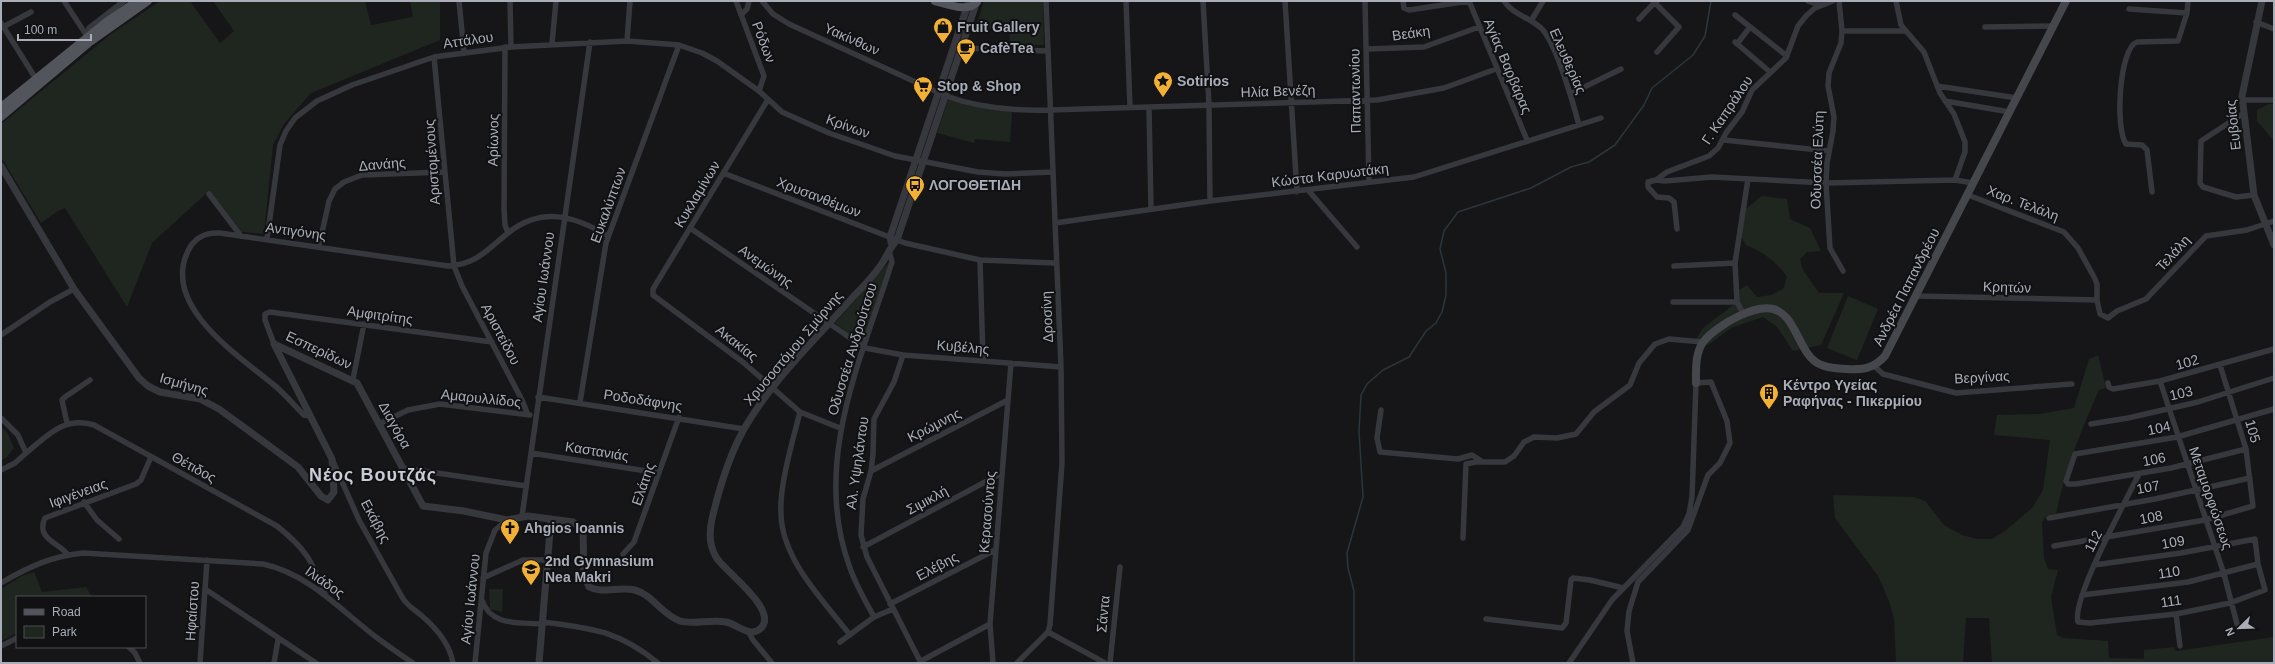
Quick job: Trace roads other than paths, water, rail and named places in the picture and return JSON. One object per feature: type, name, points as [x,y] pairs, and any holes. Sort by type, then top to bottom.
[{"type":"main road","points":[[1,107],[87,37],[137,1]]},
{"type":"main road","points":[[1,117],[90,42],[148,1]]},
{"type":"main road","points":[[935,1],[972,3]]},
{"type":"main road","name":"Ανδρέα Παπανδρέου","points":[[1696,383],[1697,356],[1704,342],[1719,328],[1760,308],[1768,308],[1779,311],[1789,320],[1804,350],[1820,365],[1850,369],[1874,366],[1885,356],[2066,1]]},
{"type":"street","points":[[64,1],[87,37]]},
{"type":"street","points":[[87,37],[87,30],[95,22],[124,1]]},
{"type":"street","points":[[459,1],[464,52]]},
{"type":"street","name":"Αρίωνος","points":[[508,233],[505,225],[504,209],[510,1]]},
{"type":"street","points":[[552,44],[556,1]]},
{"type":"street","points":[[627,41],[630,1]]},
{"type":"street","name":"Ρόδων","points":[[736,1],[764,76],[759,92]]},
{"type":"street","points":[[741,15],[747,9],[749,1]]},
{"type":"street","name":"Υακίνθων","points":[[762,1],[773,14],[789,24],[939,91]]},
{"type":"street","name":"Δροσίνη","points":[[1046,1],[1061,367],[1062,479],[1051,618],[1048,632]]},
{"type":"street","points":[[1126,1],[1130,108]]},
{"type":"street","points":[[1203,1],[1209,105],[1210,201]]},
{"type":"street","points":[[1285,1],[1297,192]]},
{"type":"street","name":"Παπαντωνίου","points":[[1365,1],[1369,182]]},
{"type":"street","points":[[1403,1],[1404,8],[1409,10],[1469,1]]},
{"type":"street","name":"Αγίας Βαρβάρας","points":[[1469,1],[1496,69],[1527,140]]},
{"type":"street","name":"Ελευθερίας","points":[[1504,1],[1512,9],[1531,21],[1546,36],[1570,94],[1580,125]]},
{"type":"street","points":[[1531,21],[1543,1]]},
{"type":"street","points":[[1639,19],[1656,1],[1657,5],[1679,27],[1657,52]]},
{"type":"street","points":[[1808,1],[1821,5]]},
{"type":"street","name":"Γ. Καπράλου","points":[[1656,180],[1667,172],[1710,156],[1724,140],[1726,133],[1742,112],[1752,90],[1787,56],[1798,26],[1806,16],[1821,5],[1833,1]]},
{"type":"street","name":"Οδυσσέα Ελύτη","points":[[1840,1],[1842,31],[1841,43],[1829,73],[1828,86],[1834,117],[1826,183],[1830,248],[1843,271]]},
{"type":"street","points":[[1896,1],[1898,16],[1904,31],[1920,45],[1944,101],[1954,114],[1965,142],[1965,152],[1955,180]]},
{"type":"street","points":[[2152,192],[2147,150],[2142,145],[2126,144],[2121,132],[2121,88],[2128,50],[2133,43],[2137,42],[2178,41],[2187,13],[2188,1]]},
{"type":"street","name":"Ευβοίας","points":[[2262,1],[2244,79],[2242,100],[2254,195],[2264,224],[2274,245]]},
{"type":"street","name":"Χρυσοστόμου Σμύρνης","points":[[894,239],[916,161],[939,91],[972,3]]},
{"type":"street","name":"Χρυσοστόμου Σμύρνης","points":[[748,631],[758,630],[763,626],[761,610],[752,592],[718,561],[710,540],[712,518],[733,453],[744,429],[772,388],[877,270],[890,248],[924,163],[962,48],[972,3]]},
{"type":"street","points":[[2129,9],[2187,13]]},
{"type":"street","points":[[31,12],[2,26],[36,79]]},
{"type":"street","points":[[1735,15],[1787,56]]},
{"type":"street","points":[[2256,22],[2274,29]]},
{"type":"street","points":[[1985,27],[2053,26]]},
{"type":"street","name":"Βεάκη","points":[[1367,49],[1424,47],[1479,27]]},
{"type":"street","points":[[1750,27],[1736,43],[1770,72]]},
{"type":"street","points":[[1842,31],[1904,31]]},
{"type":"street","name":"Αττάλου","points":[[267,239],[280,145],[286,131],[298,115],[313,103],[329,94],[434,57],[508,47],[590,42],[627,41],[679,45],[711,57],[759,92],[768,101]]},
{"type":"street","name":"Αγίου Ιωάννου","points":[[522,516],[590,42]]},
{"type":"street","name":"Ευκαλύπτων","points":[[580,402],[608,236],[679,45]]},
{"type":"street","points":[[962,48],[1048,51]]},
{"type":"street","name":"Αριστομένους","points":[[434,57],[454,266]]},
{"type":"street","name":"Ηλία Βενέζη","points":[[939,91],[946,96],[994,108],[1050,110],[1367,100],[1404,96],[1444,88],[1496,69]]},
{"type":"street","points":[[1570,94],[1621,69]]},
{"type":"street","points":[[1938,86],[2017,98]]},
{"type":"street","points":[[2242,100],[2274,100]]},
{"type":"street","name":"Κρίνων","points":[[768,101],[782,112],[829,133],[924,163],[994,173],[1053,172]]},
{"type":"street","name":"Κυκλαμίνων","points":[[658,300],[653,295],[653,289],[768,101]]},
{"type":"street","points":[[1944,101],[2010,112]]},
{"type":"street","points":[[1149,107],[1152,209]]},
{"type":"street","points":[[2244,113],[2201,141],[2200,183],[2203,187],[2236,197],[2254,195]]},
{"type":"street","name":"Κώστα Καρυωτάκη","points":[[1055,223],[1210,201],[1297,192],[1414,177],[1497,152],[1527,140],[1601,118]]},
{"type":"street","points":[[1724,140],[1830,151]]},
{"type":"street","name":"Ισμήνης","points":[[1,166],[74,289],[126,362],[148,386],[160,392],[200,399],[219,409],[298,467],[319,494],[327,500],[332,497],[334,492],[332,459]]},
{"type":"street","name":"Δανάης","points":[[319,246],[323,217],[328,201],[335,189],[344,182],[362,175],[445,172]]},
{"type":"street","name":"Χρυσανθέμων","points":[[723,173],[905,243],[980,260],[1056,263]]},
{"type":"street","points":[[1677,229],[1674,202],[1669,198],[1657,197],[1648,187],[1648,182],[1656,180],[1665,181],[1712,178],[1826,183],[1955,180],[1973,183]]},
{"type":"street","points":[[1744,315],[1737,302],[1735,263],[1748,179]]},
{"type":"street","points":[[1308,190],[1357,247]]},
{"type":"street","points":[[209,194],[241,236]]},
{"type":"street","name":"Χαρ. Τελάλη","points":[[1968,195],[2064,232],[2078,248],[2094,277],[2097,284],[2097,300],[2101,315],[2108,318]]},
{"type":"street","name":"Αντιγόνης","points":[[310,416],[304,415],[277,387],[214,334],[198,318],[190,303],[184,283],[184,267],[187,253],[194,241],[212,233],[319,246],[454,266],[481,257],[508,233],[530,220],[564,217],[585,223],[608,236]]},
{"type":"street","name":"Τελάλη","points":[[2108,318],[2117,312],[2146,300],[2206,236],[2247,230],[2274,221]]},
{"type":"street","name":"Ανεμώνης","points":[[690,228],[865,348]]},
{"type":"street","name":"Οδυσσέα Ανδρούτσου","points":[[874,617],[850,570],[837,518],[834,486],[840,428],[848,395],[865,348],[892,262],[890,248]]},
{"type":"street","points":[[980,260],[983,360]]},
{"type":"street","points":[[1674,266],[1735,263]]},
{"type":"street","name":"Αριστείδου","points":[[454,266],[528,415]]},
{"type":"street","points":[[1,335],[50,302],[74,289]]},
{"type":"street","name":"Κρητών","points":[[1916,296],[2097,300]]},
{"type":"street","name":"Ακακίας","points":[[658,300],[694,325],[800,412],[840,428]]},
{"type":"street","points":[[1673,302],[1737,302]]},
{"type":"street","name":"Αμφιτρίτης","points":[[265,314],[270,312],[287,313],[492,342]]},
{"type":"street","name":"Εκάβης","points":[[265,314],[265,320],[274,344],[332,459],[359,520],[406,605],[422,615],[438,632],[447,646],[453,663]]},
{"type":"street","points":[[353,379],[364,324]]},
{"type":"street","points":[[1463,538],[1466,464],[1476,462],[1498,464],[1511,459],[1524,442],[1530,438],[1561,438],[1576,434],[1594,412],[1630,386],[1643,356],[1660,341],[1669,339],[1704,342]]},
{"type":"street","name":"Εσπερίδων","points":[[274,344],[353,379]]},
{"type":"street","name":"Κυβέλης","points":[[865,348],[903,355],[1061,367]]},
{"type":"street","name":"102","points":[[2108,383],[2113,389],[2160,381],[2274,349]]},
{"type":"street","name":"Αλ. Υψηλάντου","points":[[903,355],[894,382],[874,419],[871,471],[863,499],[861,535],[863,547],[921,662]]},
{"type":"street","name":"Κερασούντος","points":[[993,663],[990,624],[1011,363]]},
{"type":"street","name":"105","points":[[2220,365],[2246,449],[2252,506]]},
{"type":"street","name":"Βεργίνας","points":[[1874,366],[1883,374],[1956,393],[2072,384]]},
{"type":"street","name":"103","points":[[2091,424],[2168,408],[2274,378]]},
{"type":"street","name":"Διαγόρα","points":[[353,379],[358,385],[423,506],[464,511],[507,520]]},
{"type":"street","points":[[67,423],[62,400],[65,396],[90,380]]},
{"type":"street","name":"Μεταμορφώσεως","points":[[2160,381],[2186,465],[2224,574],[2236,624]]},
{"type":"street","points":[[1633,663],[1627,631],[1629,611],[1638,582],[1688,530],[1708,475],[1720,463],[1730,443],[1727,421],[1711,382],[1696,383]]},
{"type":"street","name":"Ανδρέα Παπανδρέου","points":[[1569,663],[1605,609],[1623,588],[1676,536],[1689,514],[1692,498],[1696,383]]},
{"type":"street","name":"Ροδοδάφνης","points":[[538,397],[679,417],[744,429]]},
{"type":"street","name":"Κρώμνης","points":[[871,471],[1008,400]]},
{"type":"street","name":"Αμαρυλλίδος","points":[[379,424],[408,410],[440,404],[536,415]]},
{"type":"street","name":"104","points":[[2066,481],[2075,454],[2177,437],[2274,409]]},
{"type":"street","points":[[1381,410],[1377,438],[1380,452],[1458,459],[1472,455],[1483,463]]},
{"type":"street","points":[[800,412],[781,504],[782,524],[786,540],[800,569],[850,635]]},
{"type":"street","name":"Ελάτης","points":[[623,554],[634,542],[679,417]]},
{"type":"street","points":[[1,418],[18,435],[26,453],[15,463],[1,470]]},
{"type":"street","name":"Θέτιδος","points":[[26,453],[52,430],[67,423],[85,422],[94,425],[277,526],[296,541],[307,554],[325,594]]},
{"type":"street","name":"106","points":[[2066,481],[2068,484],[2076,484],[2139,474],[2186,465],[2246,449]]},
{"type":"street","name":"Καστανιάς","points":[[531,453],[659,473]]},
{"type":"street","name":"Ιφιγένειας","points":[[68,555],[65,550],[50,542],[46,538],[43,522],[49,515],[136,484],[140,480],[151,457]]},
{"type":"street","points":[[403,468],[526,486]]},
{"type":"street","name":"Σιμικλή","points":[[863,547],[1002,474]]},
{"type":"street","name":"112","points":[[2078,622],[2082,595],[2094,565],[2139,474]]},
{"type":"street","name":"107","points":[[2049,518],[2250,478]]},
{"type":"street","points":[[84,502],[97,520],[119,539]]},
{"type":"street","name":"108","points":[[2054,546],[2205,520],[2252,506]]},
{"type":"street","points":[[507,520],[522,516],[574,522],[581,528],[584,536],[584,575],[589,587],[598,589],[619,587],[637,590],[645,594],[666,613],[680,621],[727,622],[748,631],[753,640],[772,663]]},
{"type":"street","points":[[539,663],[551,519]]},
{"type":"street","name":"Αγίου Ιωάννου","points":[[476,663],[481,598],[488,542],[495,530],[507,520]]},
{"type":"street","name":"109","points":[[2094,565],[2160,557],[2255,539],[2258,564]]},
{"type":"street","name":"Ελέβης","points":[[840,642],[874,617],[996,550]]},
{"type":"street","points":[[1,583],[37,563],[68,555],[83,553],[207,560]]},
{"type":"street","name":"Ιλιάδος","points":[[207,560],[276,566],[325,594],[380,640],[413,663]]},
{"type":"street","name":"Ηφαίστου","points":[[200,663],[207,560]]},
{"type":"street","points":[[483,578],[523,560],[548,560]]},
{"type":"street","name":"110","points":[[2082,595],[2167,585],[2224,574],[2258,564]]},
{"type":"street","name":"111","points":[[2078,622],[2176,614],[2230,603],[2265,590],[2258,564]]},
{"type":"street","name":"Σάντα","points":[[1110,663],[1120,567]]},
{"type":"street","points":[[1486,619],[1562,628],[1566,624],[1571,580],[1573,578],[1590,580],[1623,588]]},
{"type":"street","points":[[206,588],[278,640],[316,663]]},
{"type":"street","points":[[481,598],[486,610],[493,617],[592,629],[620,637],[635,645],[658,663]]},
{"type":"street","points":[[2176,614],[2180,646]]},
{"type":"street","points":[[921,662],[990,624]]},
{"type":"street","points":[[1017,663],[1048,632],[1105,663]]},
{"type":"street","points":[[1,646],[16,638]]},
{"type":"street","points":[[274,663],[278,640]]},
{"type":"street","points":[[131,648],[135,652],[140,663]]},
{"type":"waterway","points":[[1354,663],[1354,591],[1348,568],[1347,553],[1363,497],[1359,431],[1361,395],[1367,384],[1383,370],[1409,357],[1426,331],[1436,323],[1442,312],[1446,295],[1446,273],[1440,249],[1444,231],[1458,212],[1531,188],[1571,167],[1589,162],[1615,145],[1644,105],[1652,88],[1693,55],[1705,36],[1711,1]]},
{"type":"place","name":"Fruit Gallery","points":[[943,44]]},
{"type":"place","name":"CafèTea","points":[[966,65]]},
{"type":"place","name":"Sotirios","points":[[1163,98]]},
{"type":"place","name":"Stop & Shop","points":[[923,103]]},
{"type":"place","name":"ΛΟΓΟΘΕΤΙΔΗ","points":[[915,202]]},
{"type":"place","name":"Κέντρο Υγείας Ραφήνας - Πικερμίου","points":[[1769,410]]},
{"type":"place","name":"Ahgios Ioannis","points":[[510,545]]},
{"type":"place","name":"2nd Gymnasium Nea Makri","points":[[531,586]]},
{"type":"district","name":"Νέος Βουτζάς","points":[[373,475]]}]
